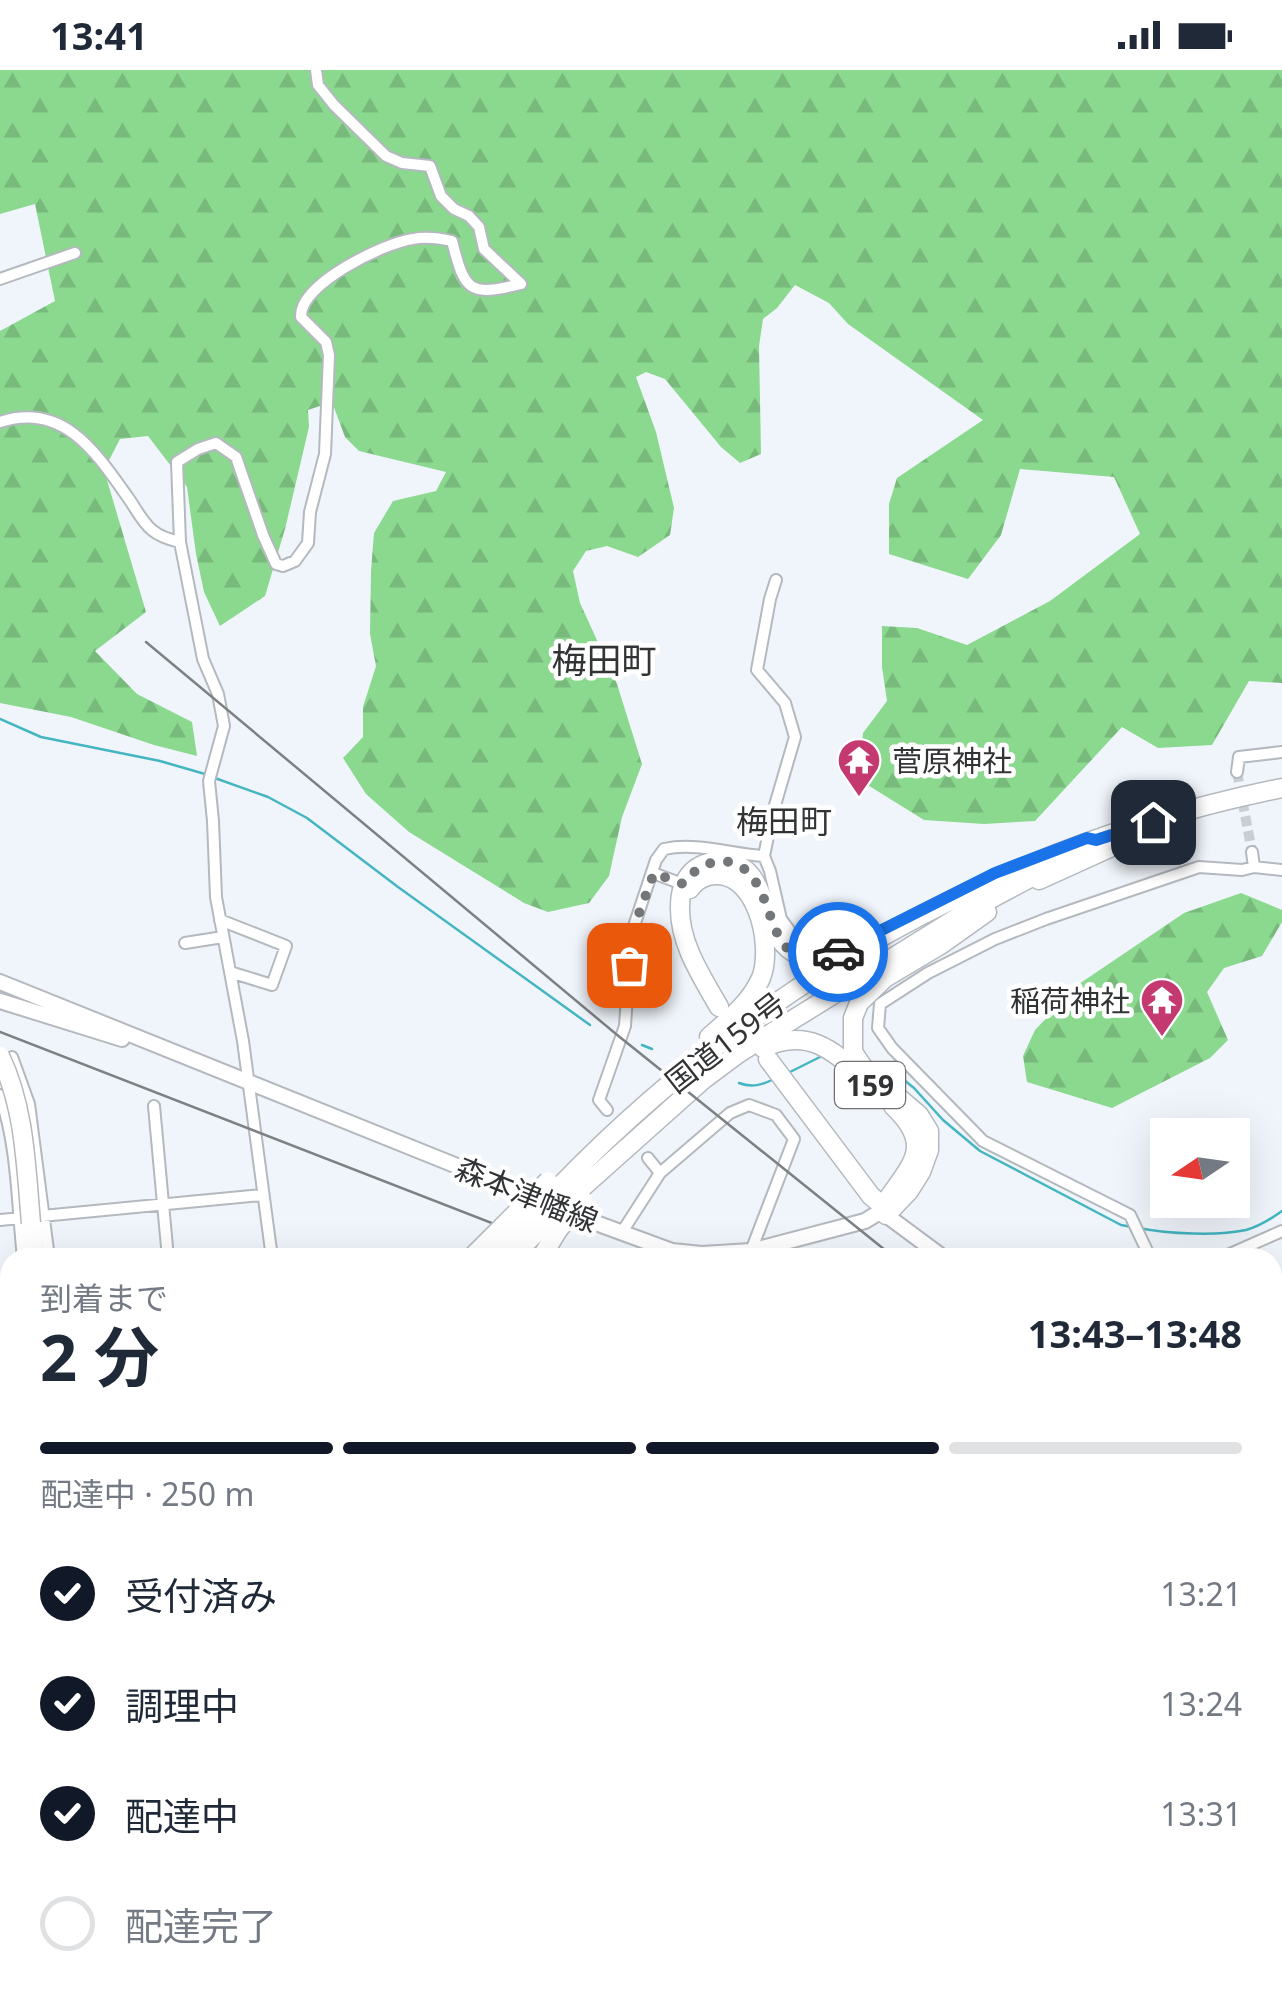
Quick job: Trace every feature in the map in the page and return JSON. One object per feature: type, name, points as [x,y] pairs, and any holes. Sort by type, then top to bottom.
[{"type":"highway","name":"国道159号","points":[[566,1191],[578,1168],[624,1122],[712,1048],[837,962],[1005,874],[1096,840],[1251,794],[1257,788],[1282,788]]},
{"type":"highway","name":"国道159号","points":[[505,1248],[566,1191],[704,1078],[904,949],[1008,888],[1109,842],[1282,788]]},
{"type":"highway","name":"159","points":[[883,1211],[909,1190],[921,1172],[929,1150],[929,1131],[918,1115],[863,1068],[854,1052],[851,1034],[858,1003],[886,978],[1030,885],[1112,846],[1175,824],[1180,818]]},
{"type":"highway","name":"159","points":[[687,886],[700,866],[723,861],[741,868],[756,882],[776,935],[800,955],[818,957],[866,939],[995,873],[1087,838],[1096,840]]},
{"type":"highway","name":"159","points":[[624,1122],[642,1098],[743,1006],[763,972],[766,960],[761,923],[747,891],[730,878],[716,875],[687,886]]},
{"type":"highway","points":[[687,886],[691,944],[722,1006]]},
{"type":"highway","name":"159","points":[[739,1053],[756,1052],[790,1039],[818,1044],[856,1071],[908,1121],[915,1133],[914,1160],[883,1211]]},
{"type":"highway","points":[[6,1057],[18,1106],[34,1248]]},
{"type":"highway","name":"159","points":[[766,1061],[883,1211]]},
{"type":"highway","name":"159","points":[[505,1248],[566,1191]]},
{"type":"highway","name":"159","points":[[547,1248],[558,1230],[566,1191]]},
{"type":"main road","name":"森本津幡線","points":[[0,982],[530,1198],[664,1248]]},
{"type":"main road","name":"森本津幡線","points":[[0,1001],[185,1057]]},
{"type":"main road","name":"森本津幡線","points":[[771,1248],[865,1221],[883,1211]]},
{"type":"main road","points":[[883,1211],[931,1248]]},
{"type":"street","points":[[270,1248],[243,1041],[216,897],[210,776],[224,726],[218,694],[203,659],[180,542],[177,462],[198,449],[216,444],[236,458],[276,564],[295,561],[308,543],[310,512],[325,454],[329,355],[326,342],[300,317],[300,307],[307,296],[321,283],[384,246],[414,238],[452,241],[461,275],[470,286],[482,291],[521,284],[484,249],[478,227],[469,216],[454,210],[441,196],[430,166],[402,163],[386,156],[334,105],[318,85],[316,70]]},
{"type":"street","points":[[0,279],[75,253]]},
{"type":"street","points":[[0,422],[31,418],[70,429],[108,470],[150,530],[180,542]]},
{"type":"street","points":[[776,580],[758,670],[785,702],[795,737],[764,856],[781,920],[792,934]]},
{"type":"street","points":[[1237,772],[1239,757],[1282,752]]},
{"type":"street","points":[[607,1110],[598,1100],[625,1026],[631,935],[656,860],[664,849],[676,847],[764,856]]},
{"type":"street","points":[[1252,852],[1254,868]]},
{"type":"street","points":[[1146,1248],[1130,1216],[983,1141],[956,1117],[878,1028],[880,1004],[995,939],[1046,919],[1200,868],[1282,870]]},
{"type":"street","points":[[654,873],[687,886]]},
{"type":"street","points":[[220,920],[286,946],[272,985],[230,972]]},
{"type":"street","points":[[184,943],[223,937]]},
{"type":"street","points":[[6,1057],[18,1070],[29,1104],[31,1219],[25,1248]]},
{"type":"street","points":[[0,1076],[18,1070]]},
{"type":"street","points":[[0,1096],[31,1219],[44,1248]]},
{"type":"street","points":[[622,1232],[660,1174],[730,1113],[749,1105],[776,1115],[794,1139],[758,1248]]},
{"type":"street","points":[[154,1106],[167,1248]]},
{"type":"street","points":[[648,1158],[660,1174]]},
{"type":"street","points":[[0,1220],[262,1195]]},
{"type":"street","points":[[1252,1248],[1282,1231]]},
{"type":"green space","points":[[0,70],[1282,70],[1282,683],[1249,681],[1212,745],[1158,748],[1122,727],[1035,821],[984,824],[924,820],[858,779],[863,733],[887,701],[882,626],[917,628],[967,645],[1050,601],[1140,534],[1114,477],[1020,469],[1001,535],[968,579],[889,554],[889,504],[897,478],[983,420],[848,324],[829,303],[795,285],[763,319],[759,346],[761,454],[740,463],[721,447],[665,379],[646,372],[636,377],[656,432],[674,508],[670,535],[638,557],[607,546],[586,551],[573,571],[580,603],[617,684],[642,764],[622,817],[609,876],[589,903],[548,912],[524,903],[409,832],[366,794],[343,758],[363,737],[363,707],[376,666],[370,634],[374,533],[393,501],[436,491],[446,472],[359,451],[345,437],[332,402],[308,410],[309,427],[265,596],[220,626],[204,592],[187,487],[148,436],[120,439],[104,470],[146,612],[95,651],[137,694],[192,722],[197,756],[71,717],[0,703],[0,331],[55,301],[35,204],[0,214]]},
{"type":"green space","points":[[1241,893],[1282,910],[1282,922],[1262,956],[1224,968],[1207,992],[1228,1040],[1210,1058],[1112,1108],[1027,1082],[1023,1056],[1035,1030],[1079,984],[1184,913]]},
{"type":"waterway","points":[[0,719],[41,737],[205,774]]},
{"type":"waterway","points":[[212,777],[268,797],[307,818],[590,1025]]},
{"type":"waterway","points":[[642,1045],[652,1049]]},
{"type":"waterway","points":[[786,1074],[820,1057]]},
{"type":"waterway","points":[[884,1064],[980,1151],[1121,1225],[1132,1227]]},
{"type":"waterway","points":[[739,1083],[757,1085],[774,1079]]},
{"type":"waterway","points":[[1139,1228],[1193,1234],[1235,1232],[1256,1226],[1282,1211]]},
{"type":"tunnel","points":[[1237,772],[1252,852]]},
{"type":"railway","points":[[146,642],[616,1034],[883,1248]]},
{"type":"railway","points":[[0,1032],[556,1248]]},
{"type":"way so far","points":[[629,965],[631,935],[654,873],[683,884],[700,866],[723,861],[749,873],[756,882],[776,935],[788,948],[800,955],[818,957],[838,952]]},
{"type":"place","name":"菅原神社","points":[[859,798]]},
{"type":"place","name":"稲荷神社","points":[[1162,1038]]},
{"type":"district","name":"梅田町","points":[[604,659]]},
{"type":"district","name":"梅田町","points":[[784,820]]},
{"type":"route","points":[[838,952],[995,873],[1087,838],[1096,840],[1153,822]]}]
